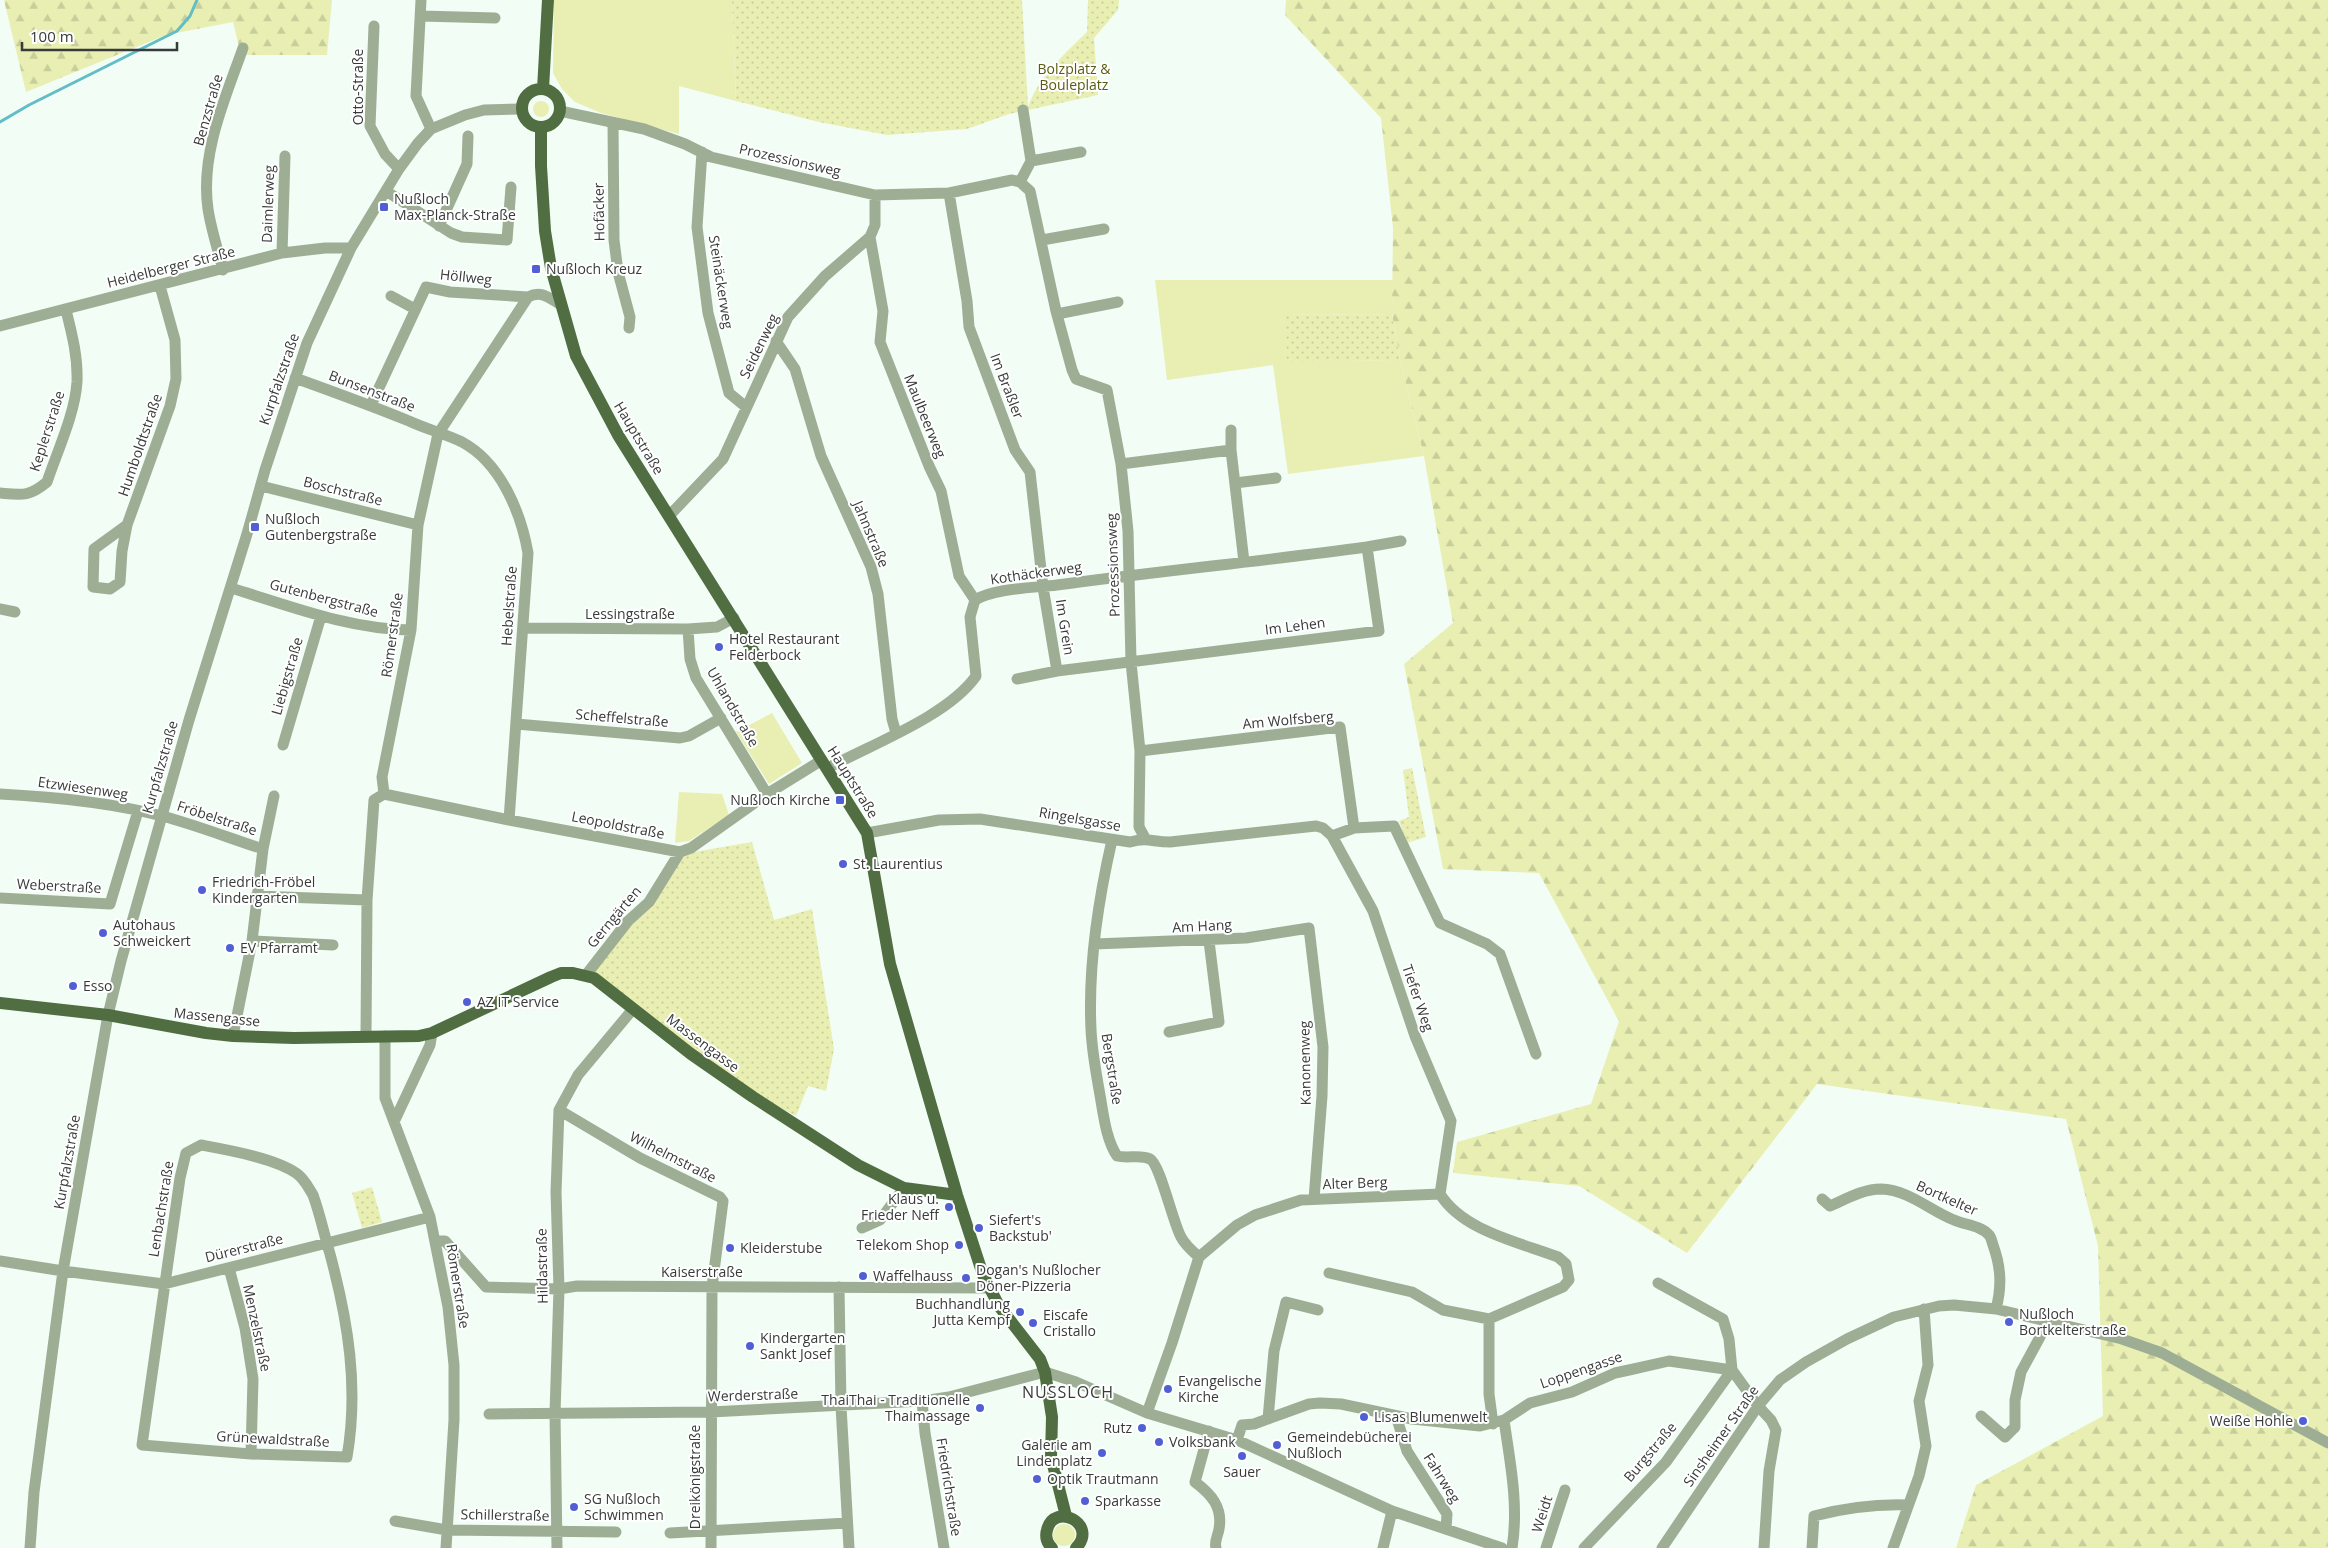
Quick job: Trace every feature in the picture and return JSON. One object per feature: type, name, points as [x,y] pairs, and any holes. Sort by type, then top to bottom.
[{"type":"main road","points":[[543,90],[548,0]]},
{"type":"main road","points":[[543,90],[556,97],[560,111],[554,123],[541,127],[530,123],[524,117],[522,109],[527,96],[534,91],[543,90]]},
{"type":"main road","name":"Hauptstraße","points":[[541,127],[544,232],[561,306],[576,356],[596,396],[669,516],[867,832],[890,964],[957,1195],[989,1288],[999,1306],[1040,1359],[1045,1372],[1052,1417],[1052,1465],[1066,1516],[1076,1520],[1082,1530],[1081,1541],[1076,1548]]},
{"type":"main road","name":"Massengasse","points":[[0,1003],[44,1006],[108,1015],[206,1033],[233,1036],[294,1038],[419,1036],[432,1033],[561,973],[586,975],[603,984],[691,1054],[752,1097],[858,1165],[904,1188],[957,1195]]},
{"type":"main road","points":[[1046,1546],[1046,1531],[1051,1522],[1066,1516]]},
{"type":"street","points":[[421,0],[416,96],[431,129]]},
{"type":"street","points":[[421,16],[495,18]]},
{"type":"street","name":"Otto-Straße","points":[[374,26],[370,126],[385,154],[399,169]]},
{"type":"street","name":"Benzstraße","points":[[223,270],[208,208],[207,177],[212,141],[243,48]]},
{"type":"street","name":"Kurpfalzstraße","points":[[30,1548],[33,1497],[63,1271],[108,1015],[121,960],[189,720],[295,378],[307,343],[350,248],[399,169],[431,129],[465,115],[484,110],[522,109]]},
{"type":"street","points":[[1020,182],[1031,161],[1023,110]]},
{"type":"street","name":"Prozessionsweg","points":[[560,111],[663,135],[711,157],[874,195],[949,192],[1012,180],[1020,182],[1030,191],[1057,314],[1076,379],[1107,390],[1121,464],[1128,531],[1131,662],[1140,751],[1139,827],[1145,838]]},
{"type":"street","name":"Hofäcker","points":[[613,123],[614,240],[618,272],[630,317],[629,328]]},
{"type":"street","points":[[439,226],[467,164],[468,136]]},
{"type":"street","name":"Steinäckerweg","points":[[702,152],[698,227],[708,313],[729,393],[746,407]]},
{"type":"street","points":[[1031,161],[1081,152]]},
{"type":"street","name":"Daimlerweg","points":[[282,253],[285,156]]},
{"type":"street","points":[[386,191],[451,233],[462,237],[507,240],[511,187]]},
{"type":"street","name":"Im Braßler","points":[[949,192],[967,301],[969,327],[1015,450],[1030,472],[1043,587]]},
{"type":"street","points":[[870,237],[875,225],[874,195]]},
{"type":"street","points":[[1042,240],[1104,229]]},
{"type":"street","name":"Seidenweg","points":[[669,516],[723,458],[788,317],[825,276],[870,237]]},
{"type":"street","name":"Maulbeerweg","points":[[870,237],[883,311],[880,342],[929,466],[941,491],[959,576],[975,600]]},
{"type":"street","name":"Heidelberger Straße","points":[[0,326],[223,270],[282,253],[325,248],[350,248]]},
{"type":"street","name":"Humboldtstraße","points":[[127,525],[94,549],[93,587],[110,589],[120,582],[122,551],[127,525],[170,406],[176,379],[176,340],[160,286]]},
{"type":"street","name":"Höllweg","points":[[371,405],[426,287],[450,292],[528,297]]},
{"type":"street","points":[[528,297],[541,294],[547,295],[561,306]]},
{"type":"street","points":[[391,296],[415,309]]},
{"type":"street","name":"Römerstraße","points":[[384,794],[382,777],[411,630],[418,525],[438,434],[528,297]]},
{"type":"street","points":[[1057,314],[1118,302]]},
{"type":"street","name":"Keplerstraße","points":[[0,493],[25,496],[37,491],[47,482],[74,400],[77,382],[74,344],[66,310]]},
{"type":"street","name":"Jahnstraße","points":[[776,341],[795,369],[821,456],[871,567],[878,594],[892,719],[896,733]]},
{"type":"street","name":"Bunsenstraße","points":[[295,378],[371,405],[438,434]]},
{"type":"street","points":[[1231,430],[1231,450],[1244,562]]},
{"type":"street","name":"Hebelstraße","points":[[438,434],[464,443],[482,457],[501,481],[520,515],[528,553],[509,820]]},
{"type":"street","points":[[1121,464],[1231,450]]},
{"type":"street","points":[[1235,483],[1276,478]]},
{"type":"street","name":"Boschstraße","points":[[261,486],[418,525]]},
{"type":"street","points":[[1128,576],[1367,547],[1401,541]]},
{"type":"street","name":"Im Lehen","points":[[1131,662],[1379,631],[1367,547]]},
{"type":"street","name":"Kothäckerweg","points":[[896,733],[961,694],[976,676],[970,617],[975,600],[986,594],[1128,576]]},
{"type":"street","name":"Im Grein","points":[[1043,587],[1057,671]]},
{"type":"street","name":"Gutenbergstraße","points":[[231,588],[320,616],[370,628],[411,630]]},
{"type":"street","points":[[0,609],[15,612]]},
{"type":"street","name":"Liebigstraße","points":[[283,745],[320,616]]},
{"type":"street","name":"Lessingstraße","points":[[523,628],[688,629],[716,627],[734,618]]},
{"type":"street","name":"Uhlandstraße","points":[[688,629],[690,659],[696,678],[767,794]]},
{"type":"street","name":"Im Grein","points":[[1017,679],[1057,671],[1131,662]]},
{"type":"street","name":"Scheffelstraße","points":[[516,724],[680,738],[689,736],[721,718]]},
{"type":"street","name":"Am Wolfsberg","points":[[1140,751],[1340,727],[1354,828]]},
{"type":"street","points":[[825,764],[896,733]]},
{"type":"street","name":"Leopoldstraße","points":[[384,794],[680,852],[692,848],[767,794],[825,764]]},
{"type":"street","name":"Etzwiesenweg","points":[[0,794],[100,803],[162,816]]},
{"type":"street","points":[[366,1036],[367,900],[374,800],[384,794]]},
{"type":"street","name":"Fröbelstraße","points":[[233,1036],[252,941],[263,849],[274,796]]},
{"type":"street","name":"Weberstraße","points":[[0,898],[110,904],[138,811]]},
{"type":"street","name":"Fröbelstraße","points":[[162,816],[263,849]]},
{"type":"street","name":"Ringelsgasse","points":[[867,832],[939,820],[980,819],[1112,840],[1130,842],[1145,838],[1157,842],[1170,842],[1316,826]]},
{"type":"street","name":"Tiefer Weg","points":[[1316,826],[1323,828],[1332,836],[1374,911],[1415,1036],[1451,1121],[1440,1194]]},
{"type":"street","points":[[1332,836],[1354,828],[1394,826],[1440,923],[1487,944],[1500,954],[1536,1054]]},
{"type":"street","name":"Bergstraße","points":[[1112,840],[1102,884],[1090,998],[1095,1070],[1112,1150],[1117,1156],[1125,1158],[1142,1156],[1152,1160],[1158,1170],[1171,1216],[1181,1238],[1199,1257]]},
{"type":"street","name":"Gerngärten","points":[[586,975],[628,921],[649,902],[680,852]]},
{"type":"street","points":[[256,896],[367,900]]},
{"type":"street","name":"Am Hang","points":[[1096,944],[1209,941],[1246,938],[1309,928]]},
{"type":"street","name":"Kanonenweg","points":[[1309,928],[1323,1047],[1322,1096],[1314,1199]]},
{"type":"street","points":[[252,941],[333,945]]},
{"type":"street","points":[[1169,1032],[1219,1022],[1209,941]]},
{"type":"street","name":"Hildastraße","points":[[557,1548],[555,1413],[559,1289],[556,1192],[559,1110],[578,1075],[633,1008]]},
{"type":"street","points":[[394,1122],[430,1045],[432,1033]]},
{"type":"street","name":"Römerstraße","points":[[385,1036],[385,1098],[430,1217],[448,1306],[454,1365],[454,1420],[446,1548]]},
{"type":"street","name":"Wilhelmstraße","points":[[559,1110],[640,1158],[720,1197],[723,1201],[712,1287]]},
{"type":"street","name":"Lenbachstraße","points":[[164,1284],[183,1160],[186,1152],[201,1145],[282,1166],[297,1174],[313,1195],[327,1243]]},
{"type":"street","points":[[862,1228],[880,1220],[904,1188]]},
{"type":"street","name":"Bortkelter","points":[[1822,1198],[1830,1206],[1865,1191],[1894,1190],[1923,1202],[1953,1220],[1976,1227],[1989,1235],[1997,1254],[2002,1278],[1996,1308]]},
{"type":"street","points":[[1329,1273],[1412,1292],[1443,1310],[1489,1319],[1563,1287],[1569,1280],[1566,1264],[1558,1257],[1470,1223],[1451,1210],[1440,1194]]},
{"type":"street","name":"Alter Berg","points":[[1199,1257],[1237,1225],[1255,1214],[1292,1202],[1314,1199],[1336,1200],[1440,1194]]},
{"type":"street","name":"Dürerstraße","points":[[0,1261],[164,1284],[430,1217]]},
{"type":"street","name":"Kaiserstraße","points":[[436,1241],[445,1241],[486,1287],[559,1289],[577,1286],[839,1287],[959,1290],[989,1288]]},
{"type":"street","name":"Grünewaldstraße","points":[[164,1284],[142,1445],[251,1454],[347,1457],[352,1426],[351,1354],[342,1300],[327,1243]]},
{"type":"street","points":[[1147,1413],[1172,1343],[1199,1257]]},
{"type":"street","name":"Menzelstraße","points":[[229,1268],[245,1328],[253,1379],[251,1454]]},
{"type":"street","points":[[1658,1283],[1723,1319],[1729,1339],[1732,1370],[1758,1406],[1771,1420],[1776,1430],[1769,1471],[1764,1548]]},
{"type":"street","name":"Dreikönigstraße","points":[[710,1548],[712,1287]]},
{"type":"street","points":[[839,1287],[841,1406],[849,1548]]},
{"type":"street","points":[[1268,1419],[1274,1351],[1286,1302],[1318,1310]]},
{"type":"street","name":"Sinsheimer Straße","points":[[1662,1548],[1758,1406],[1780,1380],[1806,1362],[1847,1339],[1886,1321],[1924,1309],[1954,1304],[1996,1308],[2044,1322],[2122,1339],[2162,1353],[2328,1444]]},
{"type":"street","points":[[1893,1548],[1919,1476],[1926,1446],[1919,1401],[1928,1365],[1924,1309]]},
{"type":"street","points":[[1489,1319],[1489,1394],[1498,1422],[1514,1500],[1515,1533],[1512,1548]]},
{"type":"street","points":[[1981,1416],[2005,1437],[2015,1427],[2015,1400],[2021,1372],[2040,1337],[2044,1322]]},
{"type":"street","name":"Loppengasse","points":[[1498,1422],[1530,1403],[1572,1392],[1615,1373],[1661,1363],[1677,1362],[1732,1370]]},
{"type":"street","name":"Burgstraße","points":[[1584,1548],[1666,1462],[1732,1370]]},
{"type":"street","points":[[1045,1372],[1076,1382],[1147,1413],[1236,1440],[1392,1511],[1502,1548]]},
{"type":"street","name":"Werderstraße","points":[[490,1414],[711,1412],[922,1401],[949,1397],[1045,1372]]},
{"type":"street","name":"Friedrichstraße","points":[[922,1401],[925,1434],[944,1548]]},
{"type":"street","points":[[1236,1440],[1242,1425],[1254,1424],[1309,1404],[1341,1404],[1396,1416],[1451,1424],[1480,1426],[1498,1422]]},
{"type":"street","name":"Fahrweg","points":[[1396,1416],[1407,1451],[1447,1514],[1446,1528]]},
{"type":"street","points":[[1209,1431],[1195,1482],[1211,1494],[1219,1507],[1220,1527],[1215,1546]]},
{"type":"street","name":"Weidt","points":[[1546,1548],[1565,1490]]},
{"type":"street","points":[[1812,1548],[1814,1516],[1880,1504],[1907,1505]]},
{"type":"street","points":[[1383,1548],[1392,1511]]},
{"type":"street","name":"Schillerstraße","points":[[395,1522],[447,1530],[616,1532]]},
{"type":"street","points":[[670,1532],[847,1523]]},
{"type":"green space","points":[[4,0],[332,0],[327,55],[241,55],[233,22],[166,35],[26,92]]},
{"type":"green space","points":[[554,0],[732,0],[736,101],[679,86],[679,134],[601,113],[575,102],[562,89],[553,73]]},
{"type":"green space","name":"Bolzplatz & Bouleplatz","points":[[732,0],[1022,0],[1028,107],[1045,76],[1061,57],[1087,32],[1088,0],[1119,0],[1118,10],[1094,38],[1098,95],[1009,114],[967,129],[887,135],[819,122],[736,101]]},
{"type":"green space","points":[[1286,0],[2328,0],[2328,1548],[1956,1548],[1976,1485],[2103,1416],[2098,1246],[2066,1119],[1817,1084],[1687,1253],[1579,1186],[1453,1173],[1457,1142],[1591,1104],[1619,1021],[1539,873],[1443,869],[1404,664],[1453,623],[1424,456],[1400,360],[1392,314],[1393,228],[1381,118],[1285,15]]},
{"type":"green space","points":[[538,101],[544,101],[549,106],[547,115],[538,117],[533,112],[533,106]]},
{"type":"green space","points":[[1155,280],[1393,280],[1392,314],[1287,315],[1287,361],[1400,360],[1424,456],[1288,474],[1273,365],[1167,380]]},
{"type":"green space","points":[[1392,314],[1400,360],[1287,362],[1286,315]]},
{"type":"green space","points":[[772,713],[802,763],[769,784],[736,732]]},
{"type":"green space","points":[[1412,768],[1426,837],[1407,843],[1399,821],[1409,817],[1403,770]]},
{"type":"green space","points":[[679,792],[722,794],[729,815],[689,841],[675,843]]},
{"type":"green space","points":[[752,842],[774,920],[812,909],[834,1049],[826,1091],[808,1086],[796,1116],[742,1085],[667,1030],[594,971],[682,854]]},
{"type":"green space","points":[[372,1187],[382,1222],[362,1228],[352,1193]]},
{"type":"green space","points":[[1064,1524],[1072,1527],[1075,1535],[1072,1543],[1064,1546],[1056,1543],[1053,1535],[1056,1527]]},
{"type":"waterway","points":[[0,122],[29,105],[177,31],[190,16],[197,0]]},
{"type":"place","name":"Nußloch Max-Planck-Straße","points":[[384,207]]},
{"type":"place","name":"Nußloch Kreuz","points":[[536,269]]},
{"type":"place","name":"Nußloch Gutenbergstraße","points":[[255,527]]},
{"type":"place","name":"Hotel Restaurant Felderbock","points":[[719,647]]},
{"type":"place","name":"Nußloch Kirche","points":[[840,800]]},
{"type":"place","name":"St. Laurentius","points":[[843,864]]},
{"type":"place","name":"Friedrich-Fröbel Kindergarten","points":[[202,890]]},
{"type":"place","name":"Autohaus Schweickert","points":[[103,933]]},
{"type":"place","name":"EV Pfarramt","points":[[230,948]]},
{"type":"place","name":"Esso","points":[[73,986]]},
{"type":"place","name":"AZ IT Service","points":[[467,1002]]},
{"type":"place","name":"Klaus u. Frieder Neff","points":[[949,1207]]},
{"type":"place","name":"Siefert's Backstub'","points":[[979,1228]]},
{"type":"place","name":"Telekom Shop","points":[[959,1245]]},
{"type":"place","name":"Kleiderstube","points":[[730,1248]]},
{"type":"place","name":"Waffelhauss","points":[[863,1276]]},
{"type":"place","name":"Dogan's Nußlocher Döner-Pizzeria","points":[[966,1278]]},
{"type":"place","name":"Buchhandlung Jutta Kempf","points":[[1020,1312]]},
{"type":"place","name":"Nußloch Bortkelterstraße","points":[[2009,1322]]},
{"type":"place","name":"Eiscafe Cristallo","points":[[1033,1323]]},
{"type":"place","name":"Kindergarten Sankt Josef","points":[[750,1346]]},
{"type":"place","name":"Evangelische Kirche","points":[[1168,1389]]},
{"type":"place","name":"ThaiThai - Traditionelle Thaimassage","points":[[980,1408]]},
{"type":"place","name":"Lisas Blumenwelt","points":[[1364,1417]]},
{"type":"place","name":"Weiße Hohle","points":[[2303,1421]]},
{"type":"place","name":"Rutz","points":[[1142,1428]]},
{"type":"place","name":"Volksbank","points":[[1159,1442]]},
{"type":"place","name":"Gemeindebücherei Nußloch","points":[[1277,1445]]},
{"type":"place","name":"Galerie am Lindenplatz","points":[[1102,1453]]},
{"type":"place","name":"Sauer","points":[[1242,1456]]},
{"type":"place","name":"Optik Trautmann","points":[[1037,1479]]},
{"type":"place","name":"Sparkasse","points":[[1085,1501]]},
{"type":"place","name":"SG Nußloch Schwimmen","points":[[574,1507]]},
{"type":"district","name":"NUSSLOCH","points":[[1068,1392]]}]
